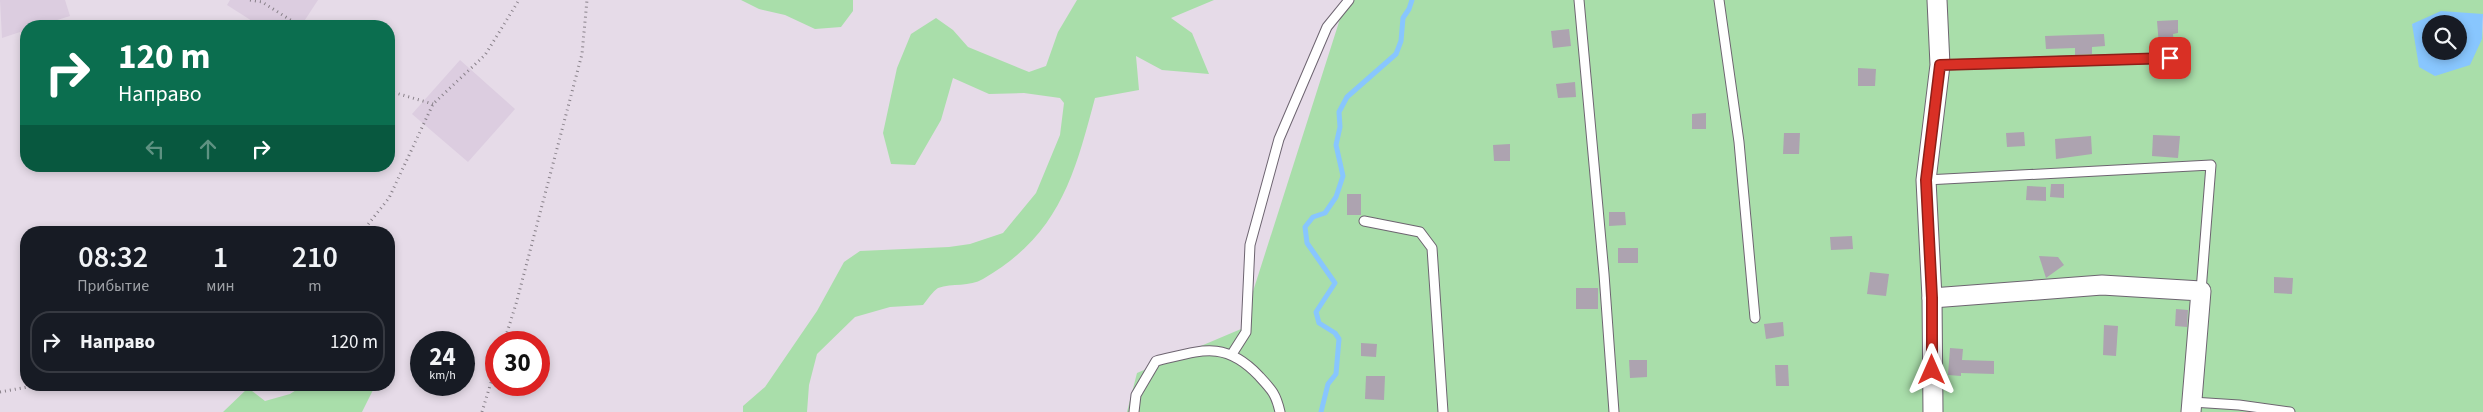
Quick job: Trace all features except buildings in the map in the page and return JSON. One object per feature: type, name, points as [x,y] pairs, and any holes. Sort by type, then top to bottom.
[{"type":"street","points":[[1933,412],[1932,298],[1926,180],[1940,65],[1937,0]]},
{"type":"street","points":[[1932,298],[2102,285],[2201,291],[2192,407]]},
{"type":"lane","points":[[1232,354],[1246,332],[1250,245],[1279,140],[1327,27],[1349,0]]},
{"type":"lane","points":[[1579,0],[1604,274],[1614,412]]},
{"type":"lane","points":[[1719,0],[1739,142],[1755,318]]},
{"type":"lane","points":[[1940,65],[2170,58]]},
{"type":"lane","points":[[1926,180],[2211,166],[2201,291]]},
{"type":"lane","points":[[1364,221],[1420,232],[1432,248],[1443,412]]},
{"type":"lane","points":[[1134,412],[1136,395],[1156,362],[1202,350],[1232,354],[1254,370],[1277,395],[1280,412]]},
{"type":"lane","points":[[2192,407],[2239,404],[2290,412]]},
{"type":"path","points":[[250,0],[262,2],[290,20]]},
{"type":"path","points":[[367,226],[389,198],[433,104],[485,54],[519,0]]},
{"type":"path","points":[[507,331],[582,54],[587,0]]},
{"type":"path","points":[[395,93],[433,104]]},
{"type":"path","points":[[0,392],[20,388]]},
{"type":"path","points":[[482,412],[487,396]]},
{"type":"shaded area","points":[[0,0],[65,0],[70,16],[57,20],[20,20],[20,32],[2,38]]},
{"type":"shaded area","points":[[230,0],[318,0],[305,20],[251,20],[227,5]]},
{"type":"shaded area","points":[[460,60],[515,109],[468,162],[412,114]]},
{"type":"green space","points":[[741,0],[853,0],[853,11],[841,27],[815,29],[785,15],[759,9]]},
{"type":"green space","points":[[1077,0],[1214,0],[1171,18],[1192,33],[1209,74],[1162,70],[1136,56],[1139,90],[1095,98],[1079,153],[1060,202],[1030,243],[1009,262],[983,279],[972,283],[938,288],[923,305],[890,307],[855,317],[817,354],[809,385],[807,412],[743,412],[743,406],[765,387],[817,311],[844,262],[860,251],[949,247],[970,244],[1003,233],[1036,193],[1060,135],[1064,103],[1060,98],[1024,93],[989,94],[953,78],[941,120],[915,165],[891,164],[883,133],[897,68],[911,34],[936,18],[953,30],[968,47],[1029,72],[1046,66],[1058,32]]},
{"type":"green space","points":[[1346,0],[2483,0],[2483,14],[2467,16],[2422,15],[2422,23],[2412,24],[2422,47],[2422,60],[2428,60],[2435,76],[2455,60],[2467,60],[2467,51],[2482,39],[2483,21],[2483,412],[1127,412],[1137,373],[1241,329]]},
{"type":"green space","points":[[245,391],[252,391],[265,401],[295,391],[372,391],[362,412],[223,412]]},
{"type":"water","points":[[2441,11],[2483,14],[2482,39],[2470,65],[2435,76],[2419,67],[2412,24],[2422,20],[2422,60],[2467,60],[2467,15],[2432,15]]},
{"type":"waterway","points":[[1321,412],[1328,384],[1336,374],[1339,339],[1335,333],[1319,323],[1316,312],[1335,283],[1307,243],[1305,227],[1313,217],[1325,213],[1336,197],[1343,176],[1336,145],[1340,127],[1339,112],[1347,97],[1396,54],[1401,41],[1403,18],[1412,0]]},
{"type":"route","points":[[1932,370],[1932,298],[1926,180],[1940,65],[2170,58]]}]
